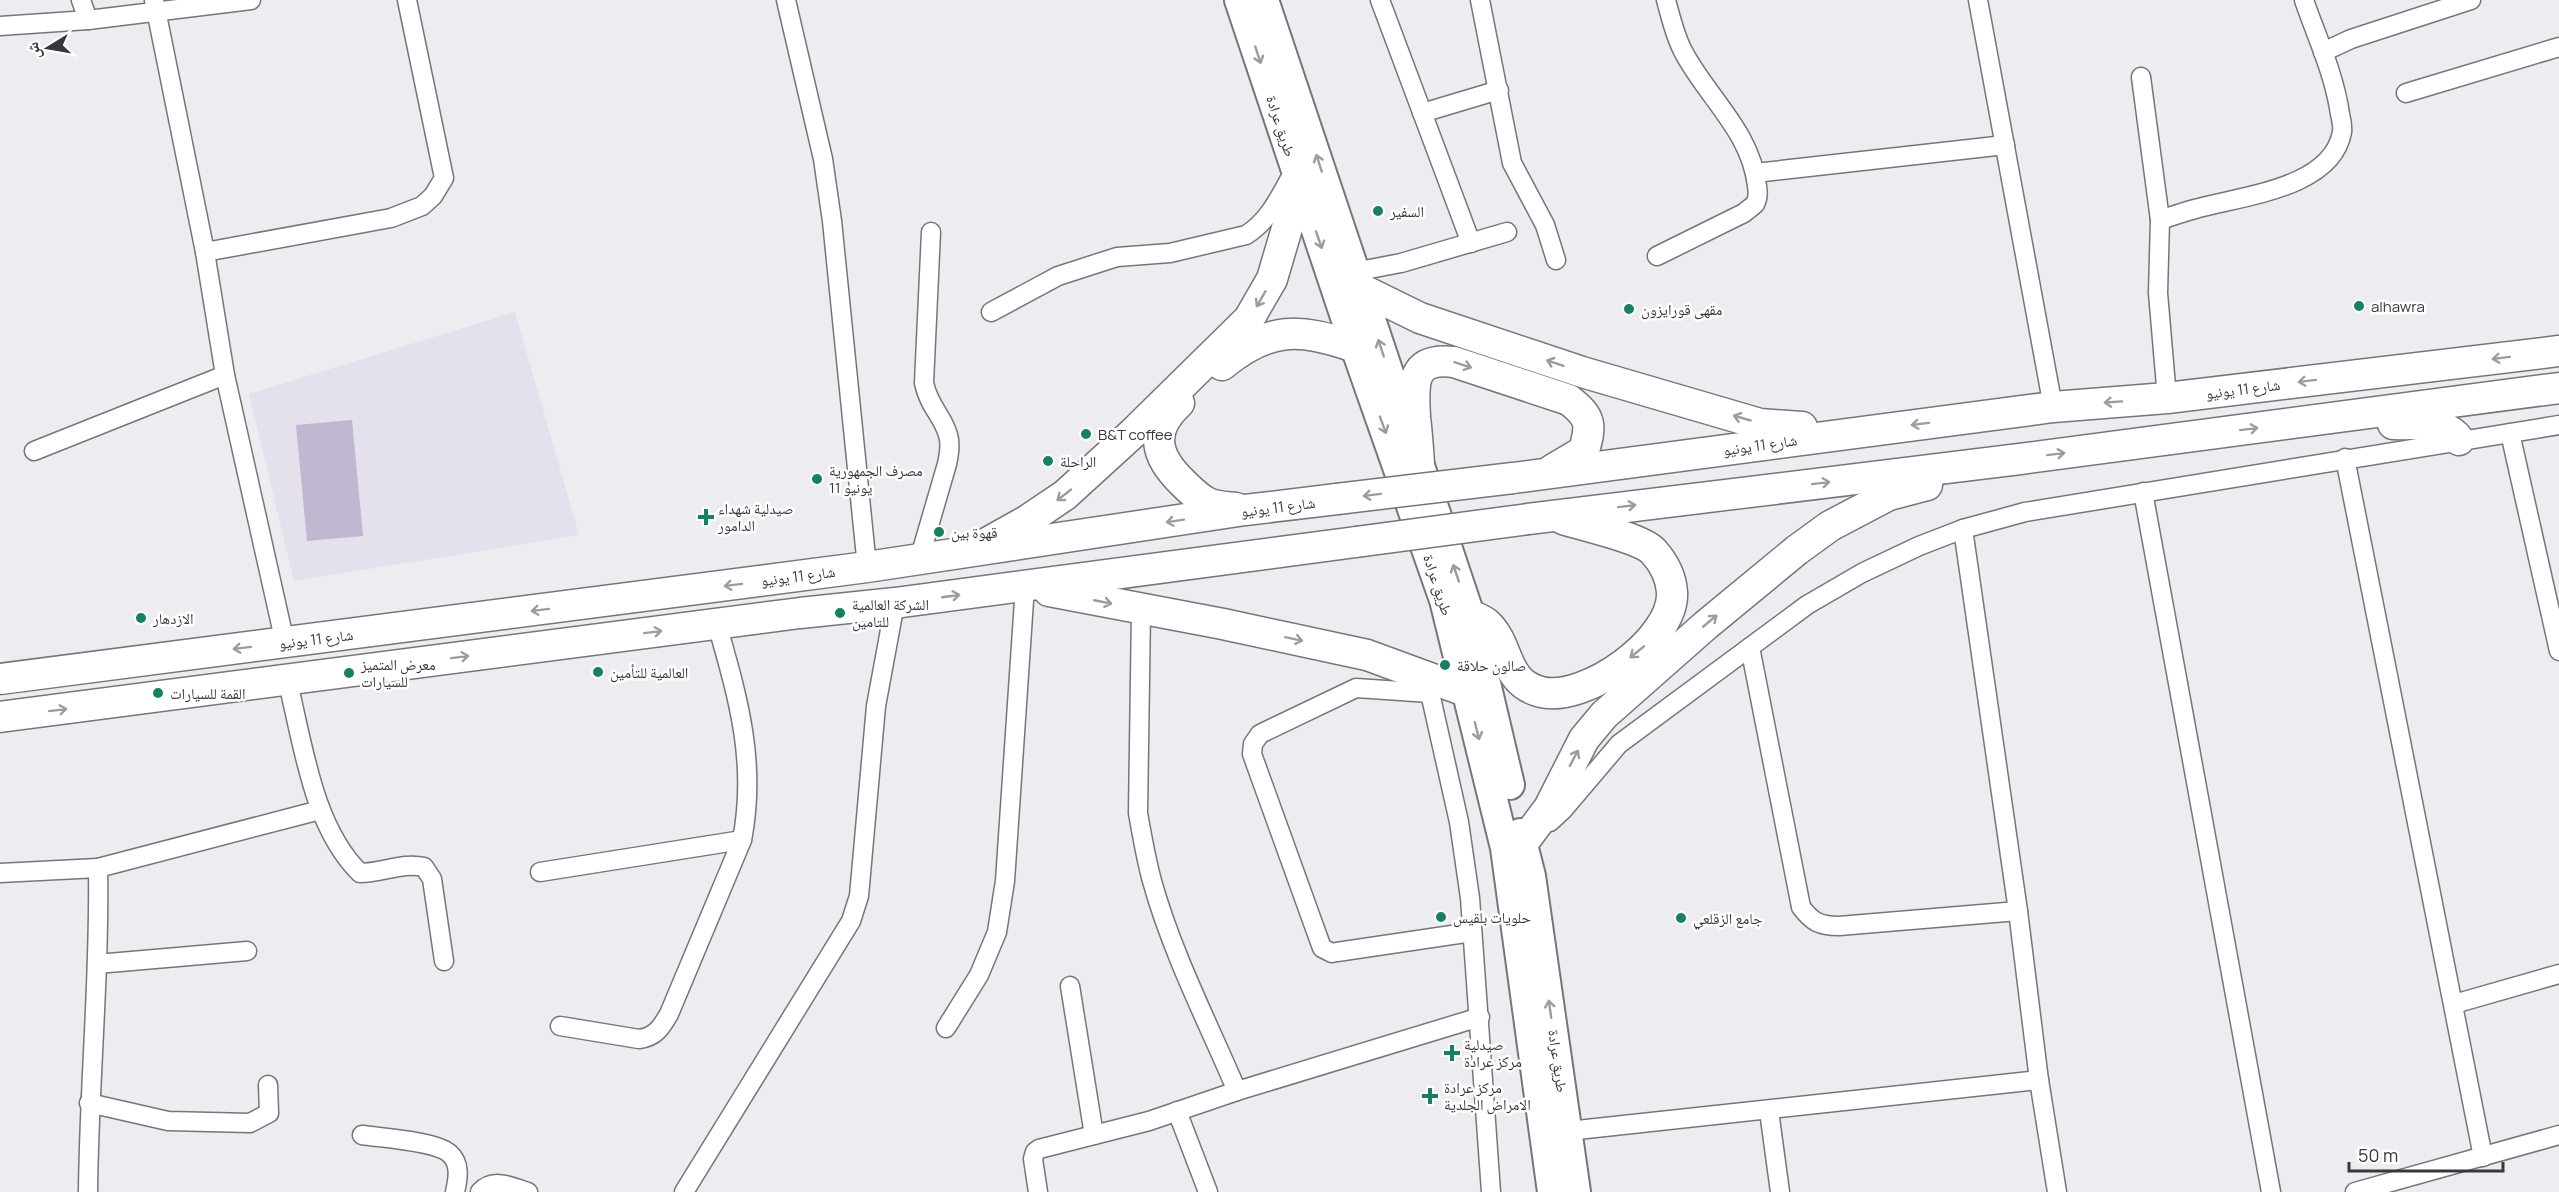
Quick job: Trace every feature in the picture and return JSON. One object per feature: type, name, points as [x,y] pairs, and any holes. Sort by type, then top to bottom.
[{"type":"highway","points":[[971,552],[1028,520],[1065,495],[1133,433],[1249,319],[1272,279],[1297,177]]},
{"type":"highway","points":[[1358,281],[1420,318],[1582,372],[1760,424],[1862,431]]},
{"type":"highway","points":[[1245,510],[1209,503],[1192,492],[1167,467],[1158,441],[1166,416],[1240,350],[1269,336],[1298,333],[1325,336],[1355,347]]},
{"type":"highway","name":"شارع 11 يونيو","points":[[0,679],[919,560],[1245,510],[1513,478],[2053,407],[2167,398],[2559,351]]},
{"type":"highway","points":[[1419,464],[1414,395],[1415,376],[1424,366],[1441,361],[1454,362],[1569,400],[1582,410],[1588,419],[1589,431],[1584,451],[1543,474]]},
{"type":"highway","points":[[0,717],[895,603],[1539,517],[2020,459],[2559,388]]},
{"type":"highway","points":[[2315,420],[2439,426],[2449,429],[2459,440]]},
{"type":"highway","points":[[1513,846],[1549,808],[1584,739],[1604,715],[1706,625],[1797,550],[1830,526],[1889,495],[2020,459]]},
{"type":"highway","points":[[1470,615],[1487,624],[1499,642],[1517,679],[1530,688],[1544,693],[1586,686],[1610,674],[1652,641],[1666,617],[1672,593],[1666,570],[1652,550],[1626,538],[1539,517]]},
{"type":"highway","points":[[1025,586],[1355,652],[1427,684],[1468,692]]},
{"type":"main road","name":"طريق عرادة","points":[[1239,0],[1355,347],[1444,600],[1513,846],[1531,876],[1576,1192]]},
{"type":"main road","name":"طريق عرادة","points":[[1264,0],[1470,615],[1513,846],[1552,1192]]},
{"type":"street","points":[[81,0],[88,20]]},
{"type":"street","points":[[0,26],[88,20],[156,6],[251,0]]},
{"type":"street","points":[[205,252],[391,218],[422,206],[433,196],[444,178],[407,0]]},
{"type":"street","points":[[786,0],[826,180],[839,278],[867,567]]},
{"type":"street","points":[[1380,0],[1472,243]]},
{"type":"street","points":[[1480,0],[1512,163],[1545,225],[1556,261]]},
{"type":"street","points":[[1657,256],[1744,213],[1755,204],[1758,195],[1755,173],[1748,150],[1683,51],[1666,0]]},
{"type":"street","points":[[1978,0],[2053,407]]},
{"type":"street","points":[[2160,220],[2195,209],[2276,190],[2302,178],[2320,166],[2336,150],[2343,130],[2337,93],[2328,60],[2304,0]]},
{"type":"street","points":[[2323,52],[2351,39],[2471,0]]},
{"type":"street","points":[[156,6],[205,252],[225,375],[285,643]]},
{"type":"street","points":[[2406,93],[2559,47]]},
{"type":"street","points":[[2140,77],[2160,220],[2158,293],[2167,398]]},
{"type":"street","points":[[1422,113],[1499,90]]},
{"type":"street","points":[[1755,173],[2005,145]]},
{"type":"street","points":[[991,312],[1058,276],[1096,263],[1117,257],[1170,253],[1246,235],[1257,228],[1297,177]]},
{"type":"street","points":[[919,560],[949,451],[949,436],[929,400],[924,383],[931,232]]},
{"type":"street","points":[[1358,281],[1401,263],[1507,232]]},
{"type":"street","points":[[34,451],[225,375]]},
{"type":"street","points":[[1513,846],[1563,810],[1619,744],[1807,605],[1834,588],[1902,554],[1963,529],[2025,512],[2345,458],[2559,425]]},
{"type":"street","points":[[2510,433],[2559,651]]},
{"type":"street","points":[[2345,458],[2483,1157]]},
{"type":"street","points":[[2143,492],[2271,1192]]},
{"type":"street","points":[[1963,529],[2018,912],[2039,1080],[2057,1192]]},
{"type":"street","points":[[946,1028],[979,975],[998,932],[1005,881],[1025,586]]},
{"type":"street","points":[[684,1192],[851,921],[859,897],[876,706],[895,603]]},
{"type":"street","points":[[1141,610],[1138,813],[1145,848],[1153,883],[1180,959],[1238,1091]]},
{"type":"street","points":[[560,1026],[639,1039],[652,1036],[658,1031],[669,1014],[742,840],[747,812],[748,782],[744,728],[717,624]]},
{"type":"street","points":[[1750,647],[1801,907],[1811,921],[1824,926],[1839,926],[2018,912]]},
{"type":"street","points":[[287,679],[320,810],[349,862],[360,873],[374,873],[411,864],[424,867],[432,879],[444,961]]},
{"type":"street","points":[[1472,932],[1332,953],[1322,948],[1252,754],[1253,744],[1260,734],[1356,688],[1427,684],[1459,822],[1472,932],[1480,1017],[1491,1192]]},
{"type":"street","points":[[0,873],[98,868],[320,810]]},
{"type":"street","points":[[540,872],[742,840]]},
{"type":"street","points":[[88,1192],[89,1103],[97,964],[98,868]]},
{"type":"street","points":[[97,964],[247,951]]},
{"type":"street","points":[[2454,1004],[2559,974]]},
{"type":"street","points":[[1070,986],[1094,1135]]},
{"type":"street","points":[[1038,1192],[1033,1159],[1035,1152],[1046,1147],[1149,1121],[1238,1091],[1480,1017]]},
{"type":"street","points":[[1568,1131],[2039,1080]]},
{"type":"street","points":[[89,1103],[168,1121],[250,1123],[269,1113],[268,1085]]},
{"type":"street","points":[[1177,1111],[1208,1192]]},
{"type":"street","points":[[1769,1111],[1780,1192]]},
{"type":"street","points":[[362,1135],[436,1146],[450,1153],[459,1174],[455,1192]]},
{"type":"street","points":[[2355,1192],[2559,1136]]},
{"type":"street","points":[[480,1192],[485,1186],[502,1183],[528,1192]]},
{"type":"shaded area","points":[[515,312],[579,535],[294,581],[249,394]]},
{"type":"shaded area","points":[[352,420],[363,536],[307,541],[296,425]]},
{"type":"place","name":"السفير","points":[[1378,211]]},
{"type":"place","name":"alhawra","points":[[2359,306]]},
{"type":"place","name":"مقهى قورايزون","points":[[1629,309]]},
{"type":"place","name":"B&T coffee","points":[[1086,434]]},
{"type":"place","name":"الراحلة","points":[[1048,461]]},
{"type":"place","name":"مصرف الجمهورية 11 يونيو","points":[[817,479]]},
{"type":"place","name":"صيدلية شهداء الدامور","points":[[706,517]]},
{"type":"place","name":"قهوة بين","points":[[939,532]]},
{"type":"place","name":"الشركة العالمية للتامين","points":[[840,613]]},
{"type":"place","name":"الازدهار","points":[[141,618]]},
{"type":"place","name":"صالون حلاقة","points":[[1445,665]]},
{"type":"place","name":"العالمية للتأمين","points":[[598,672]]},
{"type":"place","name":"معرض المتميز للسيارات","points":[[349,673]]},
{"type":"place","name":"القمة للسيارات","points":[[158,693]]},
{"type":"place","name":"حلويات بلقيس","points":[[1441,917]]},
{"type":"place","name":"جامع الزقلعي","points":[[1681,918]]},
{"type":"place","name":"صيدلية مركز عرادة","points":[[1452,1053]]},
{"type":"place","name":"مركز عرادة الامراض الجلدية","points":[[1430,1096]]}]
